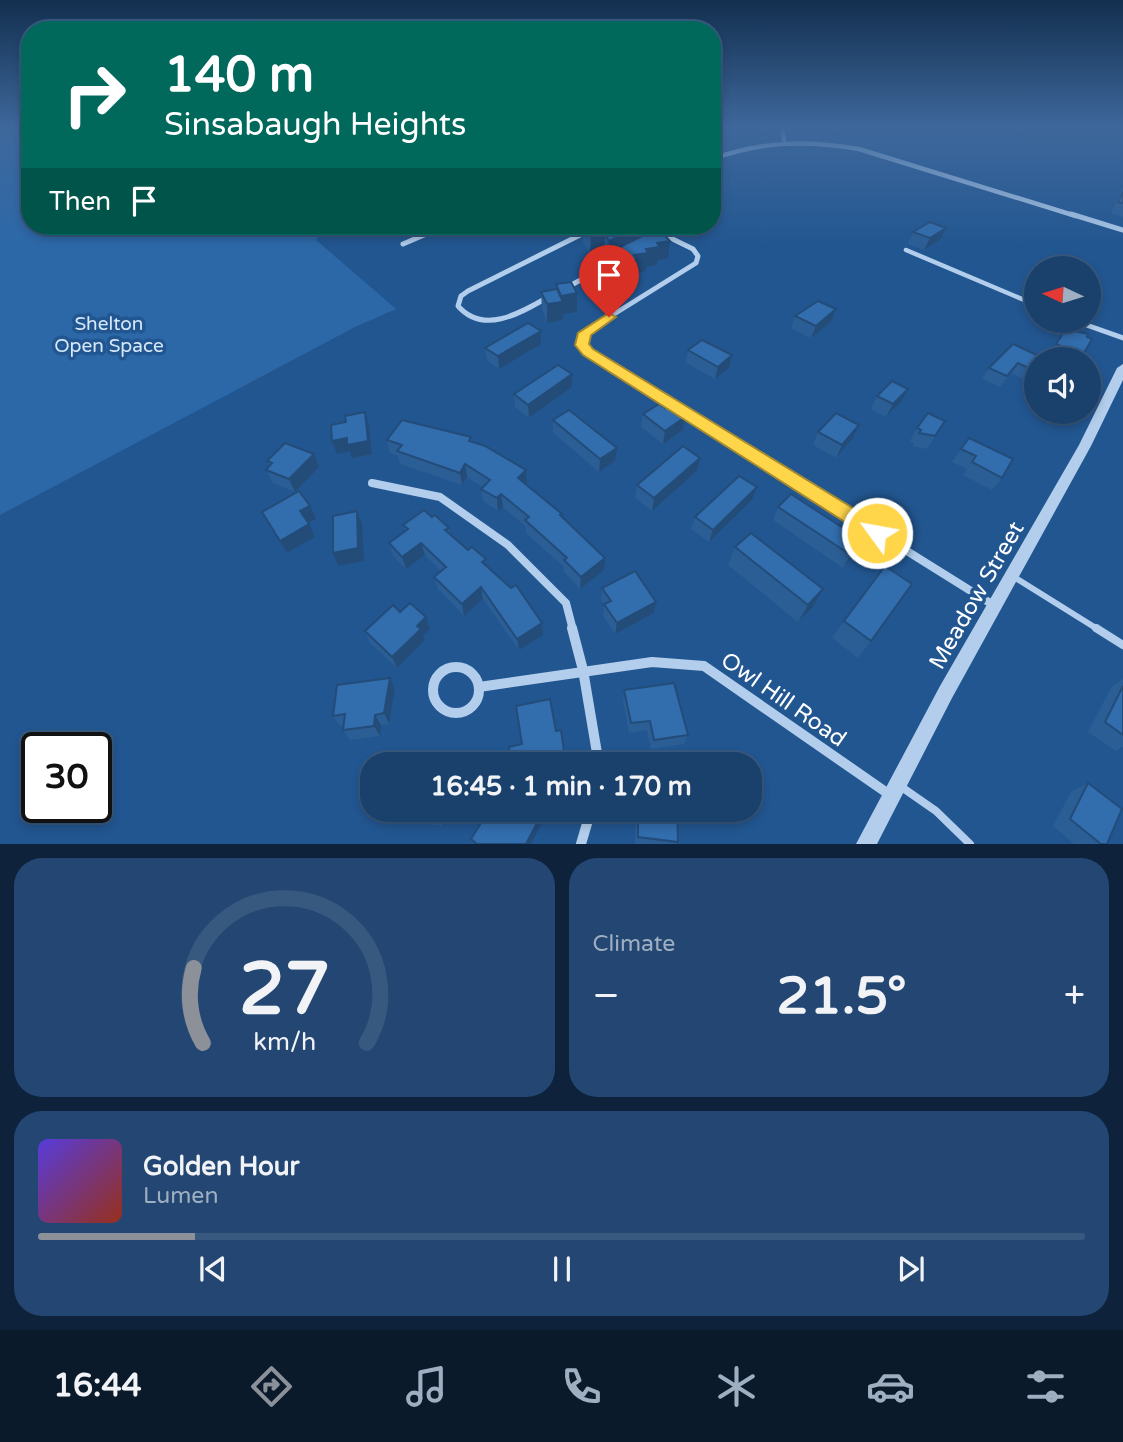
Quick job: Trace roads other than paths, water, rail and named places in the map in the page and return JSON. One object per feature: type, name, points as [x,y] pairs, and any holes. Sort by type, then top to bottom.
[{"type":"street","points":[[922,168],[1123,230]]},
{"type":"street","points":[[403,244],[424,235]]},
{"type":"street","points":[[580,235],[468,291],[459,300],[460,309],[466,316],[478,320],[512,316],[622,257]]},
{"type":"street","points":[[655,240],[665,235],[693,249],[698,256],[696,263],[589,329],[582,341],[584,349],[996,606]]},
{"type":"street","name":"Meadow Street","points":[[866,844],[1085,446],[1123,368]]},
{"type":"street","points":[[372,483],[440,497],[508,545],[566,603],[583,670],[596,752]]},
{"type":"street","name":"Owl Hill Road","points":[[479,687],[652,662],[704,666],[894,790]]},
{"type":"street","points":[[453,668],[469,669],[477,678],[479,687],[475,700],[460,712],[443,710],[435,700],[434,687],[438,678],[453,668]]},
{"type":"street","points":[[581,844],[587,822]]},
{"type":"lane","points":[[906,250],[1024,300]]},
{"type":"lane","points":[[1101,330],[1123,338]]},
{"type":"lane","points":[[1014,576],[1123,645]]},
{"type":"lane","points":[[894,790],[936,811],[970,844]]},
{"type":"park label","name":"Shelton Open Space","points":[[109,334]]}]
